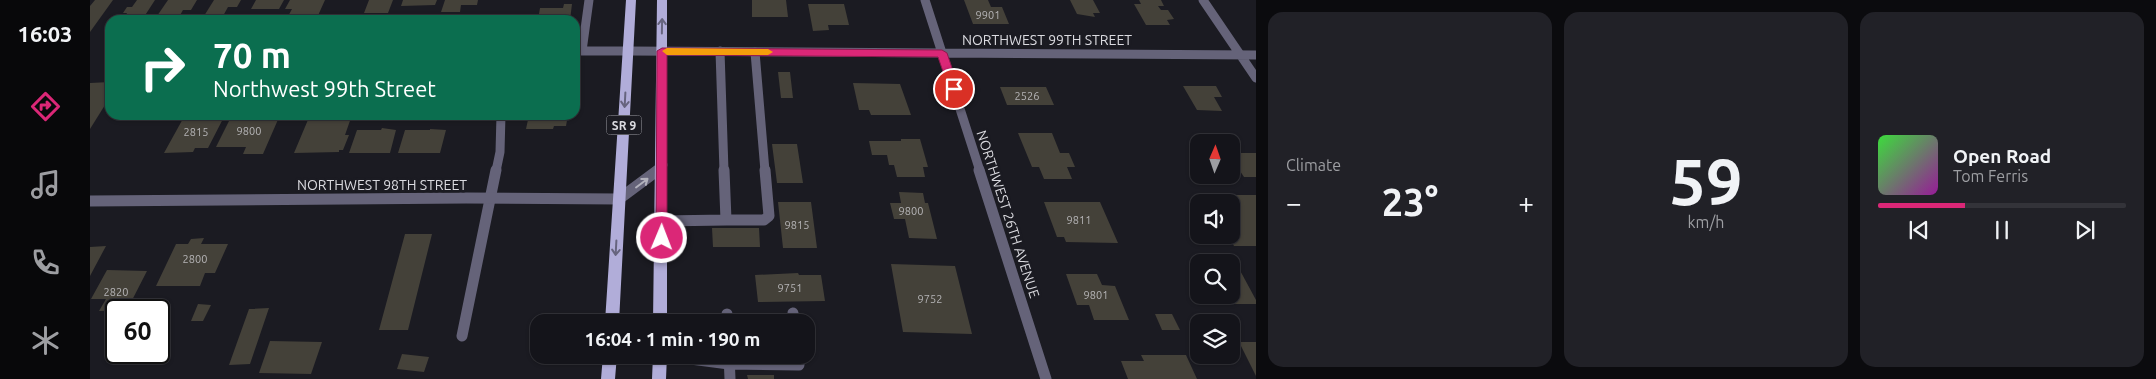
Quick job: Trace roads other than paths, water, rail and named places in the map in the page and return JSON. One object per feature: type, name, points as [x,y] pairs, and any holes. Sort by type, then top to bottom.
[{"type":"main road","name":"SR 9","points":[[612,314],[631,0]]},
{"type":"main road","points":[[660,314],[663,165],[662,0]]},
{"type":"main road","points":[[608,379],[609,364]]},
{"type":"main road","points":[[659,379],[660,364]]},
{"type":"street","name":"NORTHWEST 99TH STREET","points":[[589,0],[582,50],[1256,55]]},
{"type":"street","name":"NORTHWEST 26TH AVENUE","points":[[925,0],[1046,379]]},
{"type":"street","points":[[1202,0],[1256,78]]},
{"type":"street","points":[[720,52],[726,220]]},
{"type":"street","points":[[662,220],[764,220],[769,216],[755,52]]},
{"type":"street","points":[[462,336],[500,152],[501,120]]},
{"type":"street","points":[[619,200],[663,165]]},
{"type":"street","name":"NORTHWEST 98TH STREET","points":[[90,201],[490,198],[619,200]]},
{"type":"street","points":[[729,364],[730,379]]},
{"type":"street","points":[[787,364],[799,364]]}]
